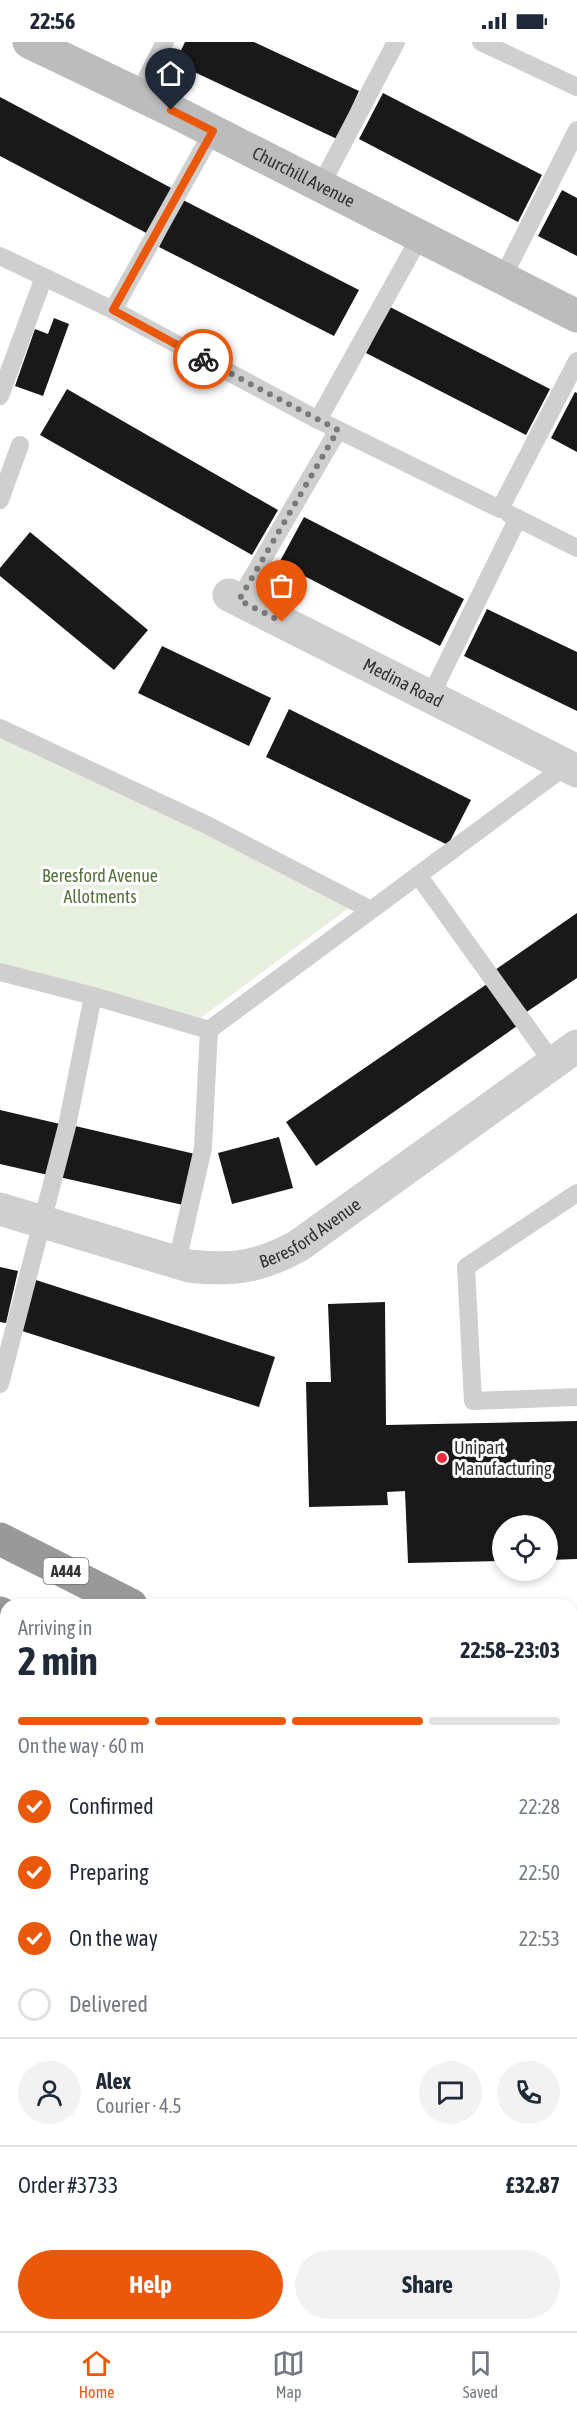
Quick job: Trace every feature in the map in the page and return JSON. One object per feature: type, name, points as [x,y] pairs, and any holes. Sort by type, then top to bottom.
[{"type":"highway","name":"A444","points":[[0,1539],[119,1599]]},
{"type":"street","name":"Churchill Avenue","points":[[29,42],[213,131],[577,316]]},
{"type":"street","name":"Medina Road","points":[[234,598],[572,768]]},
{"type":"street","name":"Beresford Avenue","points":[[0,1209],[177,1262],[213,1269],[235,1268],[274,1259],[298,1246],[565,1054]]},
{"type":"lane","points":[[138,95],[165,42]]},
{"type":"lane","points":[[321,185],[396,42]]},
{"type":"lane","points":[[481,42],[577,87]]},
{"type":"lane","points":[[503,277],[577,130]]},
{"type":"lane","points":[[113,310],[213,131]]},
{"type":"lane","points":[[318,420],[420,235]]},
{"type":"lane","points":[[0,256],[113,310],[318,420],[577,548]]},
{"type":"lane","points":[[0,396],[44,277]]},
{"type":"lane","points":[[500,509],[577,361]]},
{"type":"lane","points":[[234,598],[338,430]]},
{"type":"lane","points":[[0,500],[20,445]]},
{"type":"lane","points":[[430,697],[518,518]]},
{"type":"lane","points":[[0,728],[207,825],[371,910]]},
{"type":"lane","points":[[209,1030],[418,875],[572,768]]},
{"type":"lane","points":[[418,875],[565,1054]]},
{"type":"lane","points":[[0,972],[209,1030]]},
{"type":"lane","points":[[0,1384],[67,1126],[93,996]]},
{"type":"lane","points":[[177,1262],[203,1148],[209,1030]]},
{"type":"lane","points":[[577,1193],[466,1268],[473,1401],[577,1397]]},
{"type":"green space","name":"Beresford Avenue Allotments","points":[[0,719],[350,907],[199,1019],[0,963]]},
{"type":"building","points":[[185,42],[254,42],[359,91],[337,139],[175,63]]},
{"type":"building","points":[[383,93],[542,175],[518,222],[359,139]]},
{"type":"building","points":[[0,97],[177,191],[152,236],[0,156]]},
{"type":"building","points":[[562,190],[577,198],[577,256],[538,236]]},
{"type":"building","points":[[183,200],[359,290],[334,336],[159,247]]},
{"type":"building","points":[[390,307],[550,389],[526,435],[366,353]]},
{"type":"building","points":[[54,318],[69,324],[43,396],[15,386],[35,329],[48,334]]},
{"type":"building","points":[[67,389],[278,510],[252,555],[40,435]]},
{"type":"building","points":[[575,392],[577,393],[577,452],[551,438]]},
{"type":"building","points":[[304,517],[464,599],[440,646],[279,563]]},
{"type":"building","points":[[30,532],[148,630],[114,670],[0,576],[0,568]]},
{"type":"building","points":[[487,609],[577,652],[577,711],[464,656]]},
{"type":"building","points":[[162,646],[271,698],[249,746],[138,693]]},
{"type":"building","points":[[289,709],[471,800],[448,845],[266,757]]},
{"type":"building","points":[[577,913],[577,978],[525,1013],[495,970]]},
{"type":"building","points":[[487,984],[517,1026],[316,1166],[286,1122]]},
{"type":"building","points":[[0,1110],[60,1124],[48,1175],[0,1164]]},
{"type":"building","points":[[71,1125],[195,1154],[183,1205],[59,1177]]},
{"type":"building","points":[[279,1137],[293,1188],[232,1204],[218,1153]]},
{"type":"building","points":[[0,1267],[18,1271],[6,1323],[0,1322]]},
{"type":"building","points":[[36,1280],[275,1357],[259,1407],[19,1330]]},
{"type":"building","name":"Unipart Manufacturing","points":[[385,1302],[386,1425],[577,1421],[577,1559],[558,1560],[558,1515],[492,1515],[492,1561],[408,1563],[405,1491],[387,1492],[388,1505],[309,1507],[306,1382],[331,1382],[328,1304]]},
{"type":"way so far","points":[[203,359],[338,430],[239,600],[282,622]]},
{"type":"place","name":"Unipart Manufacturing","points":[[442,1458]]},
{"type":"route","points":[[171,110],[213,131],[113,310],[203,359]]}]
